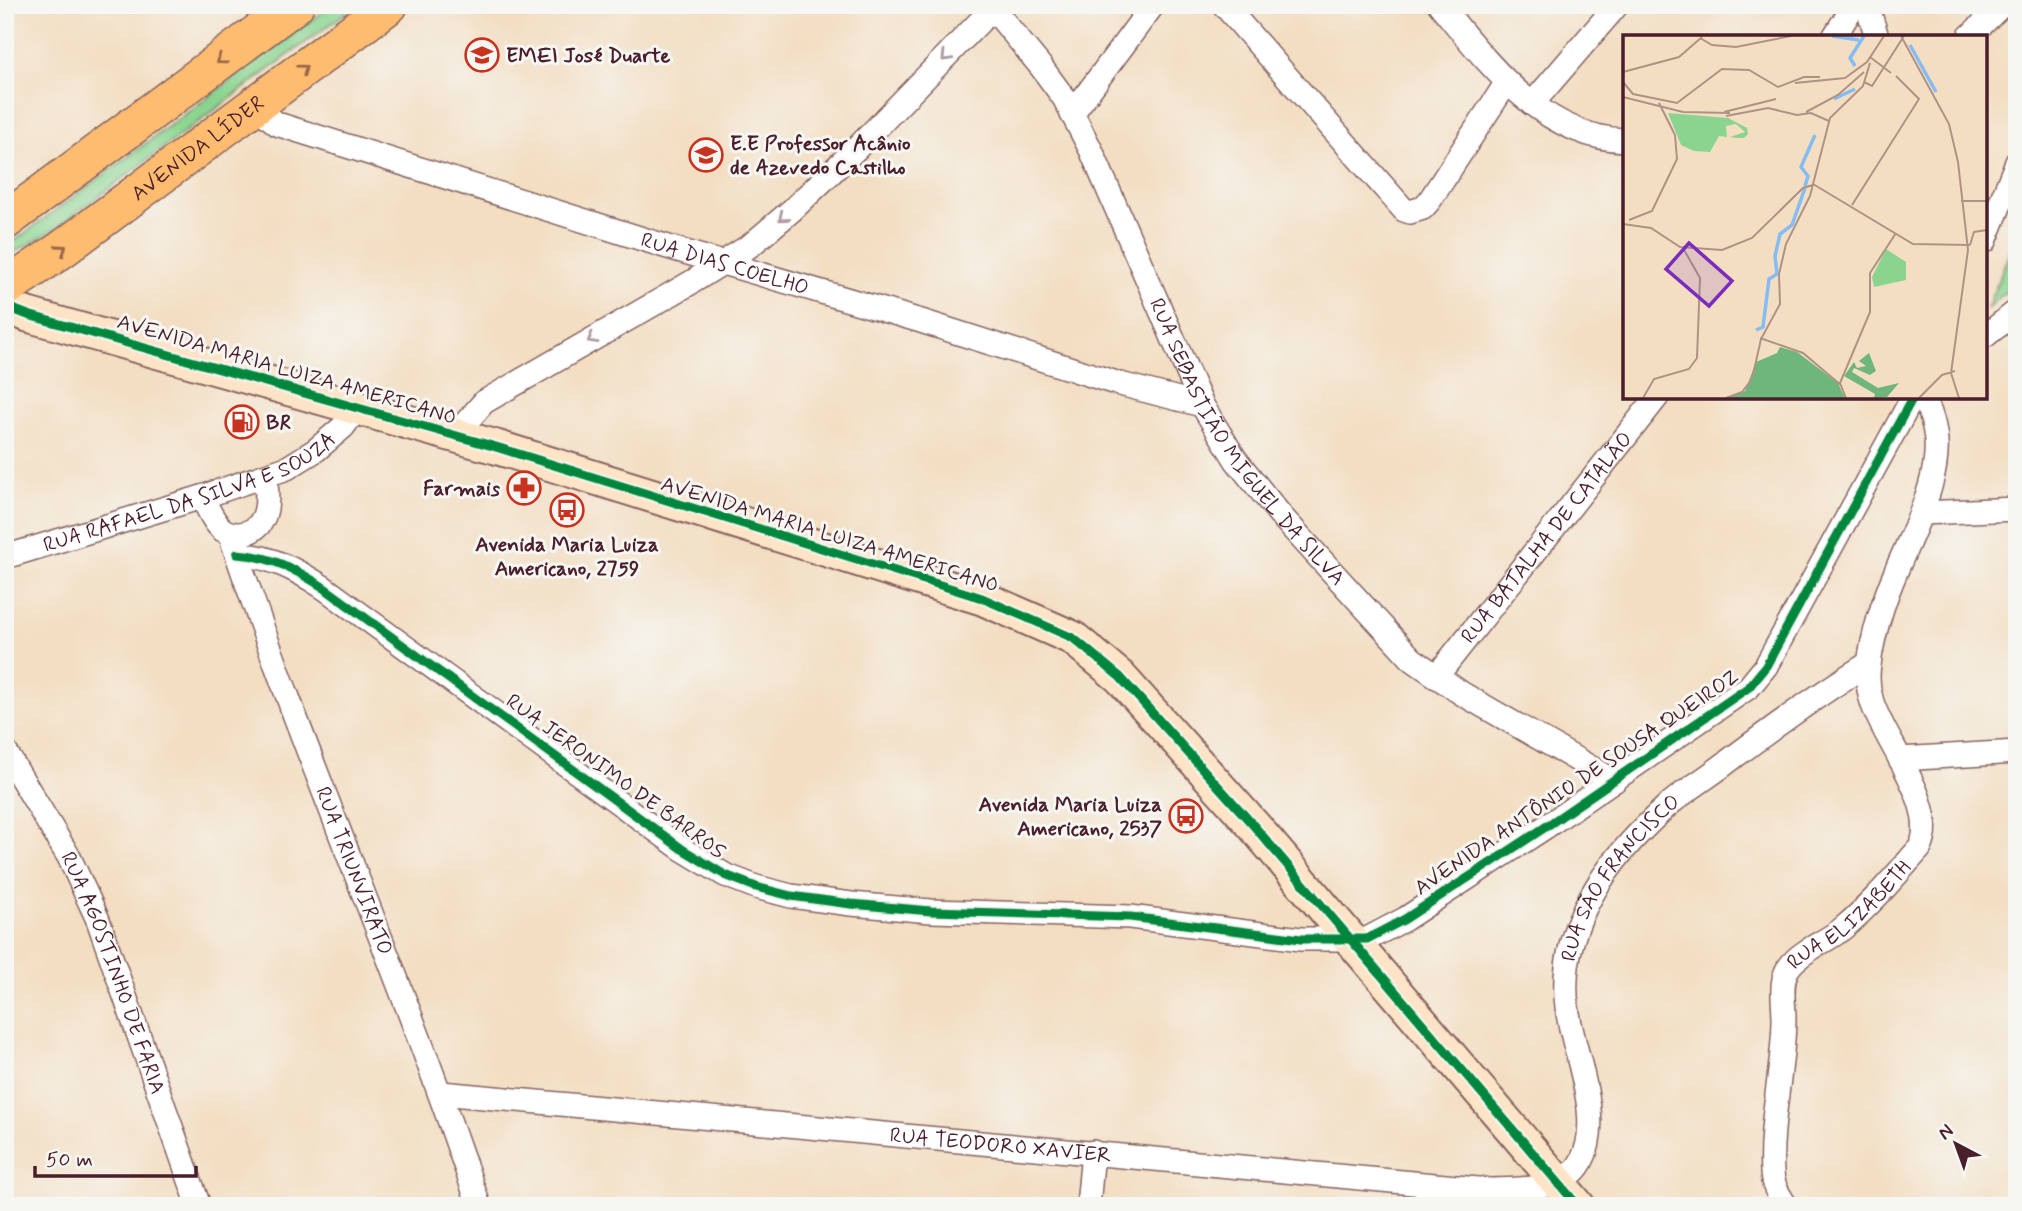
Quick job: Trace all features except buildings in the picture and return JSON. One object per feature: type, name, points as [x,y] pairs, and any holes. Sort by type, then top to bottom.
[{"type":"main road","points":[[5,221],[295,5]]},
{"type":"main road","name":"AVENIDA LÍDER","points":[[5,288],[72,242],[389,5]]},
{"type":"main road","name":"AVENIDA MARIA LUIZA AMERICANO","points":[[5,306],[28,315],[359,406],[982,598],[1073,638],[1120,677],[1351,938],[1568,1194]]},
{"type":"street","points":[[1072,114],[1153,5]]},
{"type":"street","points":[[1224,5],[1404,210],[1410,212],[1423,208],[1430,201],[1507,82]]},
{"type":"street","points":[[1440,5],[1507,82],[1532,104],[1564,125],[1608,139],[1623,140]]},
{"type":"street","points":[[1532,104],[1617,5]]},
{"type":"street","points":[[1835,35],[1854,5]]},
{"type":"street","points":[[1867,5],[1876,35]]},
{"type":"street","points":[[1971,35],[2002,5]]},
{"type":"street","points":[[455,435],[484,402],[725,263],[751,245],[858,147],[991,7]]},
{"type":"street","name":"RUA SEBASTIÃO MIGUEL DA SILVA","points":[[991,7],[1042,68],[1072,114],[1091,150],[1202,405],[1236,460],[1282,517],[1412,659],[1436,677],[1614,781]]},
{"type":"street","name":"RUA DIAS COELHO","points":[[254,105],[277,124],[1116,383],[1202,405]]},
{"type":"street","points":[[1987,236],[2017,162]]},
{"type":"street","points":[[1987,334],[2017,311]]},
{"type":"street","name":"RUA BATALHA DE CATALÃO","points":[[1436,677],[1655,399]]},
{"type":"street","name":"AVENIDA ANTÔNIO DE SOUSA QUEIROZ","points":[[1351,938],[1367,939],[1405,919],[1743,692],[1757,678],[1912,399]]},
{"type":"street","name":"RUA ELIZABETH","points":[[1786,1206],[1775,1188],[1772,1174],[1772,1149],[1784,1040],[1784,977],[1790,964],[1797,958],[1822,944],[1853,920],[1920,848],[1926,838],[1925,824],[1900,759],[1872,704],[1868,684],[1869,663],[1878,623],[1921,513],[1935,456],[1935,429],[1924,399]]},
{"type":"street","name":"RUA RAFAEL DA SILVA E SOUZA","points":[[5,557],[202,497],[286,468],[316,450],[342,427],[359,406]]},
{"type":"street","points":[[202,497],[215,521],[234,544],[261,520],[268,503],[265,476]]},
{"type":"street","points":[[1921,513],[2017,509]]},
{"type":"street","name":"RUA JERONIMO DE BARROS","points":[[234,544],[293,568],[323,587],[682,849],[725,875],[757,887],[791,896],[878,907],[1130,917],[1301,939],[1351,938]]},
{"type":"street","name":"RUA TRIUNVIRATO","points":[[234,544],[260,623],[441,1093],[479,1206]]},
{"type":"street","name":"RUA SÃO FRANCISCO","points":[[1568,1194],[1574,1172],[1588,1145],[1590,1121],[1588,1101],[1572,1036],[1565,985],[1568,958],[1579,922],[1599,882],[1668,805],[1781,722],[1869,663]]},
{"type":"street","name":"RUA AGOSTINHO DE FARIA","points":[[5,751],[69,857],[98,920],[199,1206]]},
{"type":"street","points":[[1900,759],[2017,752]]},
{"type":"street","name":"RUA TEODORO XAVIER","points":[[441,1093],[1489,1190],[1523,1189],[1568,1194]]},
{"type":"street","points":[[1088,1206],[1093,1152]]},
{"type":"green space","points":[[332,5],[356,5],[49,233],[5,257],[5,248]]},
{"type":"green space","points":[[2017,233],[2017,281],[1987,309]]},
{"type":"cycle path","points":[[5,306],[28,315],[496,447],[982,598],[1073,638],[1120,677],[1254,826],[1578,1206]]},
{"type":"cycle path","points":[[237,554],[260,557],[282,565],[323,587],[682,849],[725,875],[756,887],[791,896],[931,911],[1130,917],[1301,939],[1367,939],[1405,919],[1544,828],[1749,687],[1766,666],[1912,399]]},
{"type":"place","name":"EMEI José Duarte","points":[[482,55]]},
{"type":"place","name":"E.E Professor Acânio de Azevedo Castilho","points":[[706,155]]},
{"type":"place","name":"BR","points":[[242,422]]},
{"type":"place","name":"Farmais","points":[[524,488]]},
{"type":"place","name":"Avenida Maria Luiza Americano, 2759","points":[[567,510]]},
{"type":"place","name":"Avenida Maria Luiza Americano, 2537","points":[[1186,816]]}]
